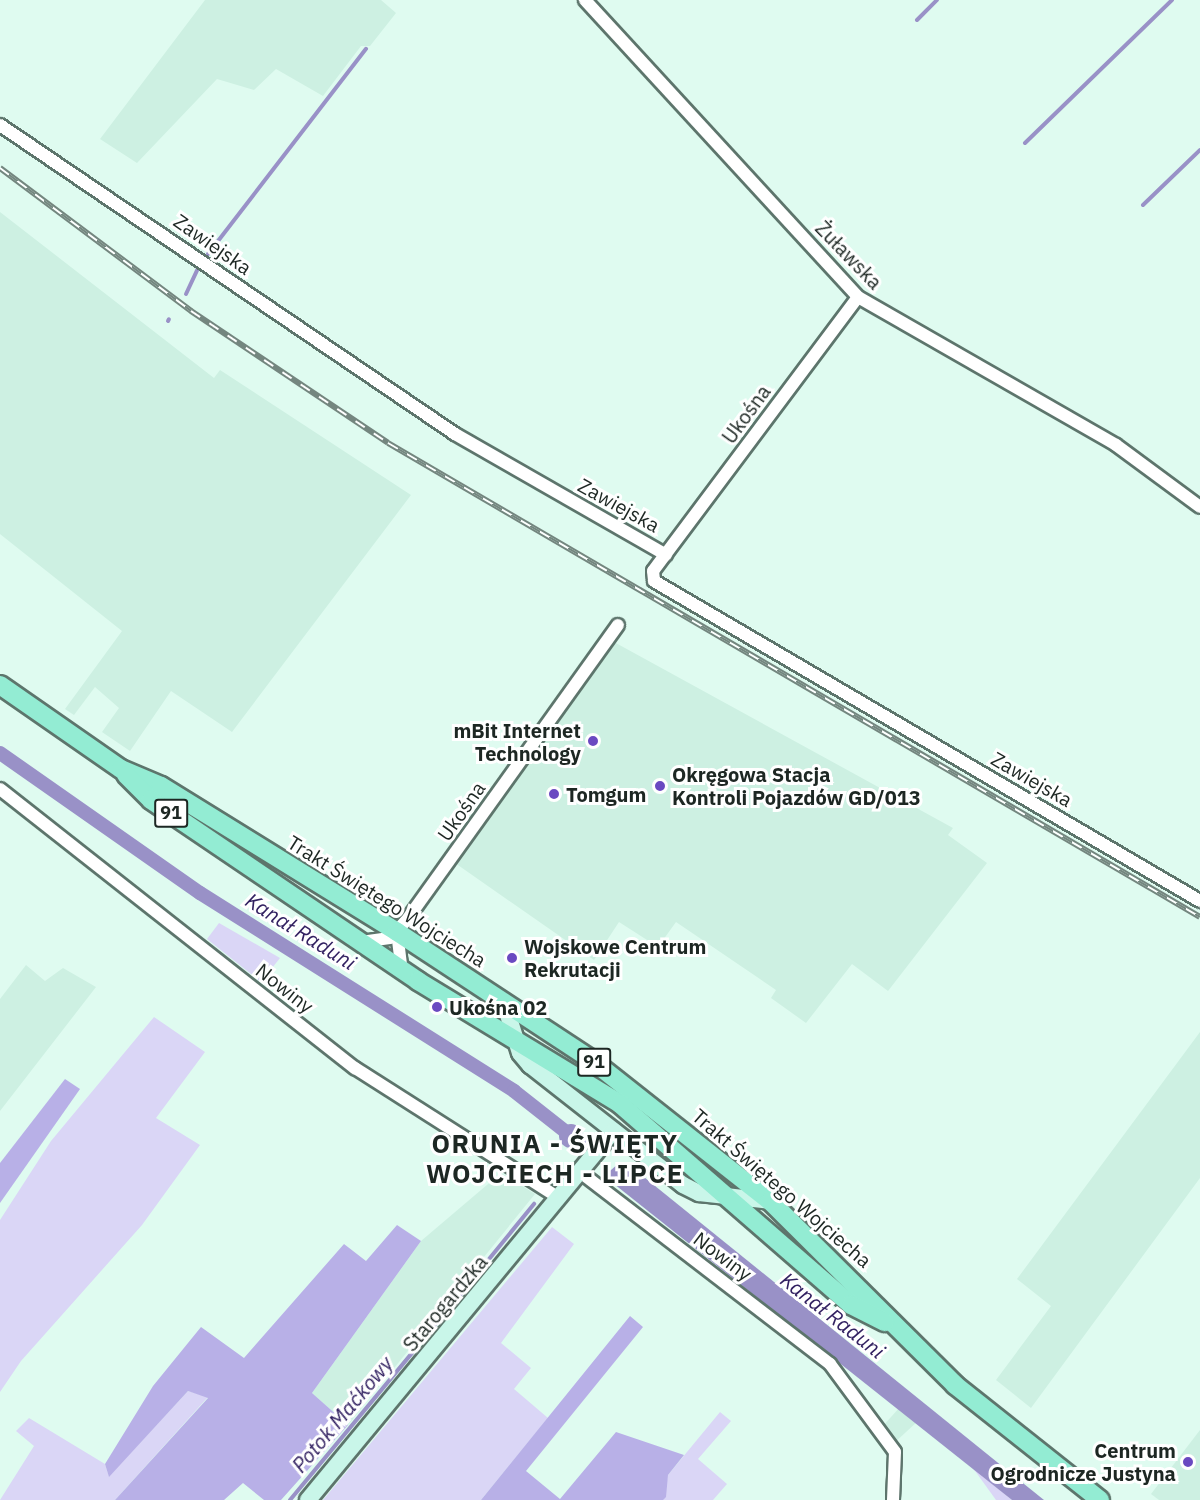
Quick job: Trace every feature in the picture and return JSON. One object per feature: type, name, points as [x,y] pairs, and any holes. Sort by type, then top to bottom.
[{"type":"main road","name":"Trakt Świętego Wojciecha","points":[[0,685],[121,770],[151,800],[402,970],[620,1104],[733,1198],[851,1305],[887,1323],[1100,1500]]},
{"type":"main road","name":"Trakt Świętego Wojciecha","points":[[121,770],[161,786],[397,932],[599,1065],[770,1201],[865,1290],[887,1323]]},
{"type":"main road","points":[[504,1002],[515,1038],[530,1065],[691,1190],[733,1198],[770,1201]]},
{"type":"main road","name":"Starogardzka","points":[[308,1500],[613,1131]]},
{"type":"street","name":"Żuławska","points":[[585,0],[858,297],[1116,446],[1200,507]]},
{"type":"street","name":"Zawiejska","points":[[0,126],[455,434],[666,555],[653,571],[657,584],[1200,901]]},
{"type":"street","name":"Ukośna","points":[[666,555],[858,297]]},
{"type":"street","name":"Ukośna","points":[[397,932],[618,625]]},
{"type":"street","name":"Nowiny","points":[[0,789],[355,1068],[559,1198]]},
{"type":"street","points":[[361,942],[397,932],[402,970]]},
{"type":"street","name":"Nowiny","points":[[580,1172],[831,1364],[895,1452],[893,1500]]},
{"type":"shaded area","points":[[205,0],[381,0],[396,13],[370,46],[361,46],[323,96],[276,69],[254,90],[217,79],[137,163],[100,139]]},
{"type":"shaded area","points":[[0,212],[214,378],[220,370],[411,495],[232,732],[171,691],[130,751],[102,732],[119,708],[95,687],[74,715],[65,709],[122,631],[0,534]]},
{"type":"shaded area","points":[[614,642],[953,828],[948,835],[987,863],[888,991],[852,964],[806,1023],[771,998],[776,990],[676,922],[658,947],[619,922],[594,960],[455,863]]},
{"type":"shaded area","points":[[219,923],[280,958],[261,982],[207,939]]},
{"type":"shaded area","points":[[26,965],[45,981],[63,968],[96,987],[0,1111],[0,999]]},
{"type":"shaded area","points":[[154,1017],[205,1052],[156,1118],[200,1145],[142,1225],[21,1361],[0,1392],[0,1220],[51,1141]]},
{"type":"shaded area","points":[[1200,1032],[1200,1178],[1031,1408],[996,1380],[1051,1306],[1017,1279]]},
{"type":"shaded area","points":[[65,1079],[80,1089],[0,1203],[0,1163]]},
{"type":"shaded area","points":[[571,1124],[576,1125],[582,1131],[582,1141],[576,1147],[571,1148],[566,1147],[560,1141],[559,1136],[560,1131],[566,1125]]},
{"type":"shaded area","points":[[618,1164],[639,1173],[1044,1500],[1012,1500],[604,1176]]},
{"type":"shaded area","points":[[501,1173],[535,1194],[348,1425],[312,1393],[421,1241]]},
{"type":"shaded area","points":[[397,1225],[421,1241],[312,1393],[348,1425],[281,1500],[264,1500],[243,1483],[224,1500],[115,1500],[208,1398],[188,1391],[109,1477],[105,1464],[153,1386],[201,1327],[244,1358],[344,1244],[366,1261]]},
{"type":"shaded area","points":[[552,1227],[574,1244],[501,1343],[531,1368],[514,1389],[548,1418],[481,1500],[323,1500]]},
{"type":"shaded area","points":[[630,1316],[643,1327],[526,1471],[560,1499],[616,1432],[684,1455],[668,1475],[666,1497],[663,1500],[481,1500]]},
{"type":"shaded area","points":[[188,1391],[208,1397],[115,1500],[0,1500],[34,1446],[16,1431],[29,1418],[105,1464],[109,1476]]},
{"type":"shaded area","points":[[900,1407],[918,1421],[893,1444],[882,1427]]},
{"type":"shaded area","points":[[720,1412],[731,1421],[698,1459],[727,1484],[713,1500],[663,1500],[668,1475]]},
{"type":"shaded area","name":"Centrum Ogrodnicze Justyna","points":[[1200,1430],[1200,1500],[1159,1500],[1151,1494]]},
{"type":"shaded area","points":[[970,1464],[1012,1500],[996,1500]]},
{"type":"waterway","points":[[917,20],[937,0]]},
{"type":"waterway","points":[[1025,143],[1172,0]]},
{"type":"waterway","points":[[208,254],[366,49]]},
{"type":"waterway","points":[[1143,205],[1200,150]]},
{"type":"waterway","points":[[186,294],[200,264]]},
{"type":"waterway","name":"Kanał Raduni","points":[[0,753],[200,893],[514,1091],[580,1143]]},
{"type":"waterway","name":"Potok Maćkowy","points":[[476,1275],[534,1204]]},
{"type":"waterway","name":"Potok Maćkowy","points":[[428,1333],[467,1287]]},
{"type":"waterway","name":"Potok Maćkowy","points":[[290,1500],[417,1347]]},
{"type":"railway","points":[[0,168],[191,311],[388,443],[1200,917]]},
{"type":"place","name":"mBit Internet Technology","points":[[593,741]]},
{"type":"place","name":"Okręgowa Stacja Kontroli Pojazdów GD/013","points":[[660,786]]},
{"type":"place","name":"Tomgum","points":[[554,794]]},
{"type":"place","name":"Wojskowe Centrum Rekrutacji","points":[[512,958]]},
{"type":"place","name":"Ukośna 02","points":[[437,1007]]},
{"type":"place","name":"Centrum Ogrodnicze Justyna","points":[[1188,1462]]},
{"type":"district","name":"ORUNIA - ŚWIĘTY WOJCIECH - LIPCE","points":[[555,1159]]}]
